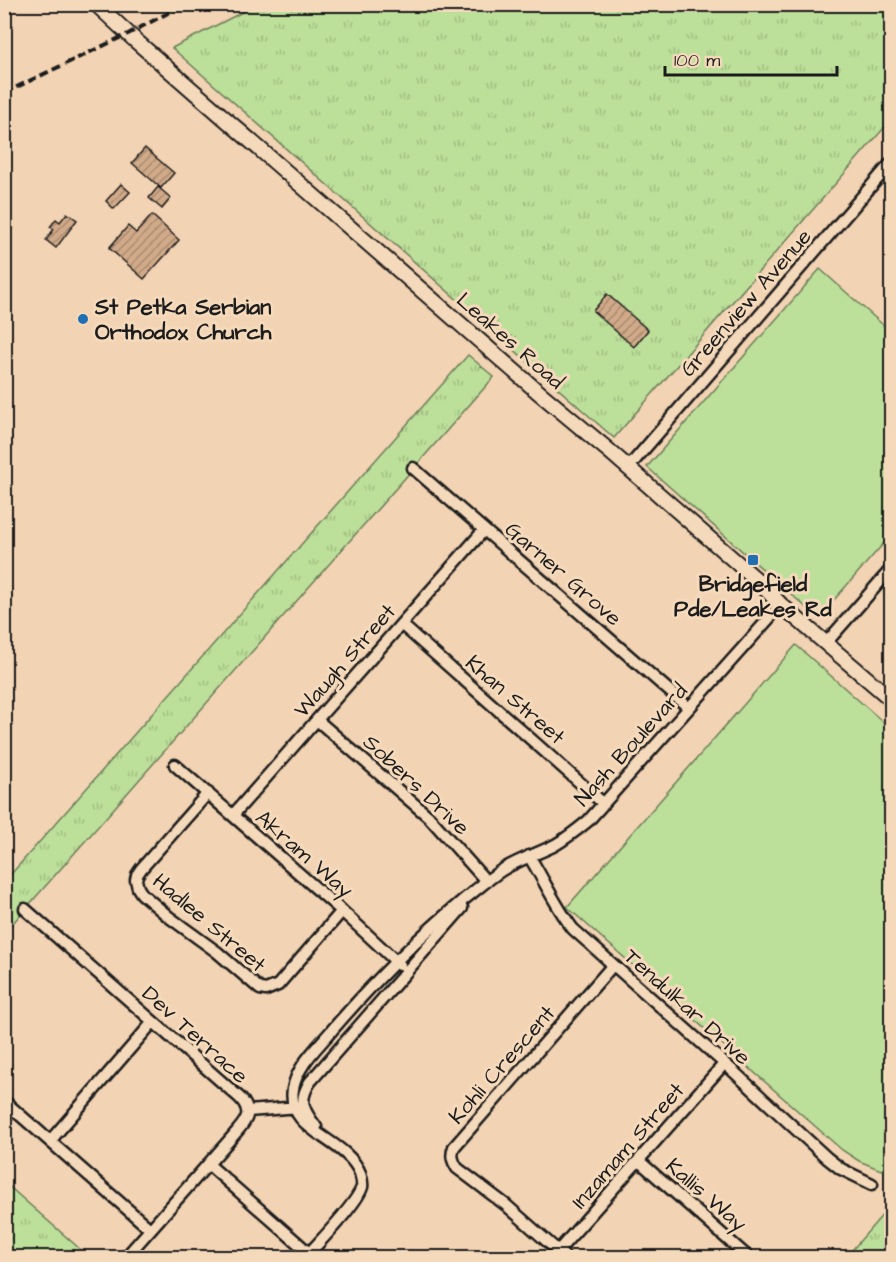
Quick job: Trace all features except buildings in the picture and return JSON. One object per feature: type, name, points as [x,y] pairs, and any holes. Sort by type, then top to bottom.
[{"type":"street","name":"Leakes Road","points":[[97,7],[759,582],[780,604],[891,700]]},
{"type":"street","name":"Greenview Avenue","points":[[628,468],[891,162]]},
{"type":"street","name":"Garner Grove","points":[[413,468],[688,708]]},
{"type":"street","name":"Waugh Street","points":[[233,816],[484,530]]},
{"type":"street","points":[[826,643],[891,568]]},
{"type":"street","name":"Nash Boulevard","points":[[486,881],[320,1069],[305,1089],[299,1107],[292,1099],[295,1080],[308,1059],[352,1007],[440,919],[486,881],[529,856],[548,848],[588,821],[780,604]]},
{"type":"street","name":"Khan Street","points":[[401,624],[604,804]]},
{"type":"street","name":"Sobers Drive","points":[[317,720],[433,821],[486,881]]},
{"type":"street","name":"Akram Way","points":[[175,765],[407,971]]},
{"type":"street","name":"Hadlee Street","points":[[208,793],[137,875],[138,888],[142,894],[217,952],[260,989],[266,990],[278,985],[342,911]]},
{"type":"street","name":"Tendulkar Drive","points":[[529,856],[563,917],[573,929],[841,1169],[872,1184]]},
{"type":"street","name":"Dev Terrace","points":[[25,909],[240,1098],[248,1111],[248,1116],[241,1127],[125,1257]]},
{"type":"street","name":"Kohli Crescent","points":[[562,1254],[507,1205],[457,1168],[452,1154],[454,1147],[613,965]]},
{"type":"street","points":[[50,1141],[153,1022]]},
{"type":"street","name":"Inzamam Street","points":[[562,1254],[724,1064]]},
{"type":"street","points":[[4,1101],[150,1229]]},
{"type":"street","points":[[208,1164],[307,1255],[351,1205],[362,1186],[362,1179],[353,1162],[297,1115],[299,1107],[248,1111]]},
{"type":"street","name":"Kallis Way","points":[[639,1161],[749,1257]]},
{"type":"green space","points":[[256,5],[891,5],[891,120],[614,438],[172,48]]},
{"type":"green space","points":[[820,269],[891,332],[892,534],[818,618],[647,467]]},
{"type":"green space","points":[[468,355],[494,377],[5,932],[5,881]]},
{"type":"green space","points":[[796,645],[891,729],[892,1159],[887,1167],[881,1170],[859,1161],[842,1150],[567,907]]},
{"type":"green space","points":[[5,1183],[89,1257],[5,1257]]},
{"type":"green space","points":[[891,1205],[891,1257],[846,1257]]},
{"type":"railway","points":[[4,93],[185,4]]},
{"type":"place","name":"St Petka Serbian Orthodox Church","points":[[83,319]]},
{"type":"place","name":"Bridgefield Pde/Leakes Rd","points":[[753,560]]}]
